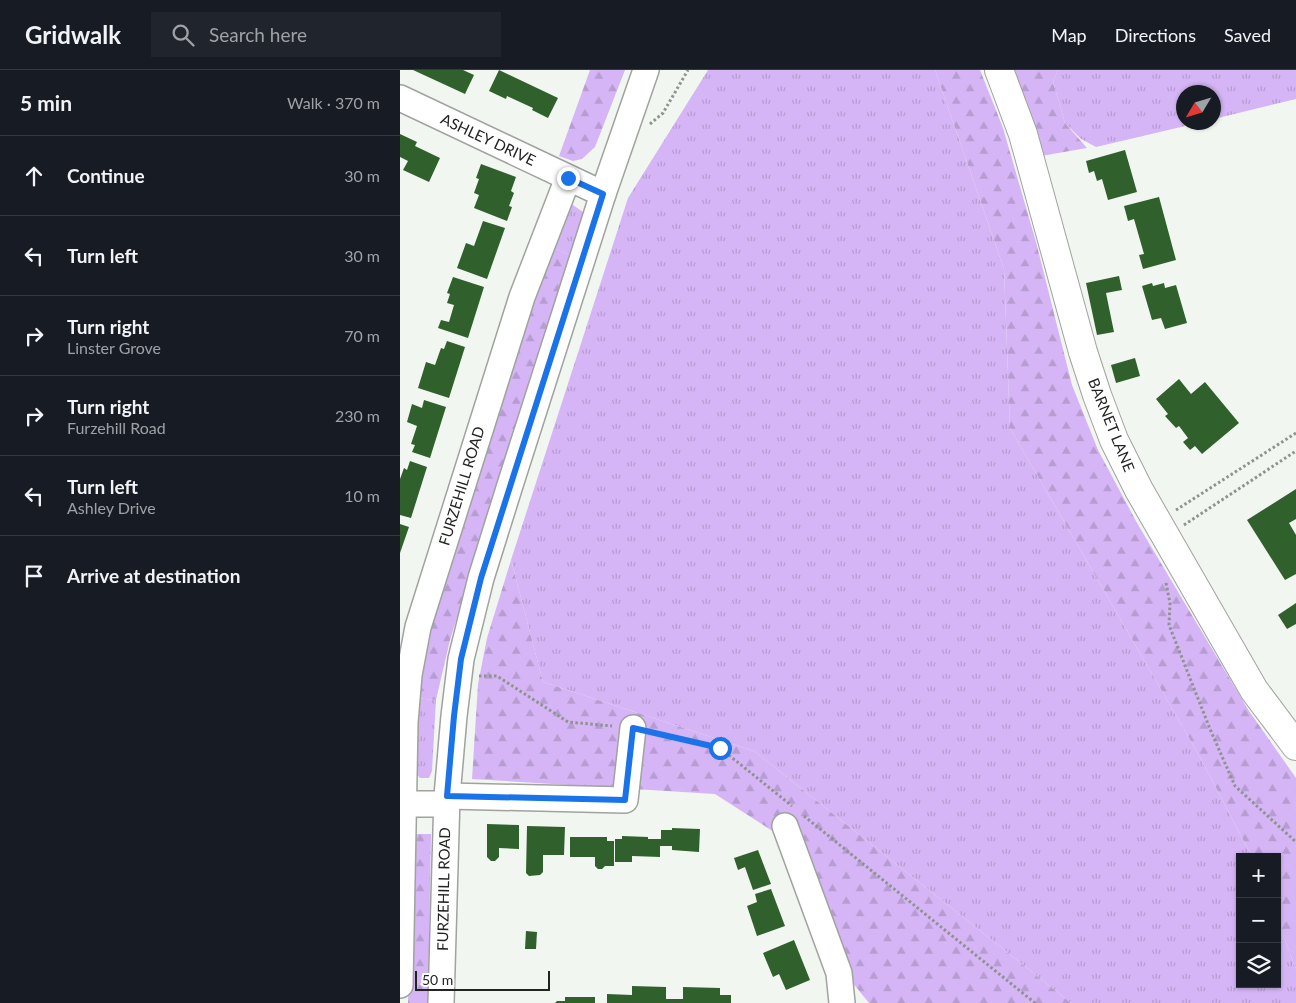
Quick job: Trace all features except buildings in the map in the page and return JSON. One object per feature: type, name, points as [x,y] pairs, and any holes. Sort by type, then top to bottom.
[{"type":"main road","name":"BARNET LANE","points":[[999,70],[1023,134],[1083,352],[1114,440],[1138,490],[1169,526],[1254,690],[1296,746]]},
{"type":"street","name":"FURZEHILL ROAD","points":[[441,1003],[447,800],[461,659],[481,578],[603,194],[646,70]]},
{"type":"street","name":"ASHLEY DRIVE","points":[[400,98],[603,194]]},
{"type":"street","name":"FURZEHILL ROAD","points":[[400,985],[403,722],[418,627],[522,297],[568,178]]},
{"type":"street","points":[[401,804],[447,800],[625,800],[633,728]]},
{"type":"street","points":[[795,817],[839,974],[842,1003]]},
{"type":"path","points":[[1169,526],[1296,433]]},
{"type":"path","points":[[1169,526],[1296,451]]},
{"type":"path","points":[[1164,578],[1170,603],[1169,625],[1210,729],[1235,786],[1296,842]]},
{"type":"path","points":[[471,676],[497,676],[568,722],[633,728],[720,748],[795,817],[1035,1003]]},
{"type":"green space","points":[[590,70],[625,70],[595,147],[582,159],[573,161],[559,156]]},
{"type":"green space","points":[[708,70],[935,70],[1004,269],[1010,428],[1200,757],[1250,853],[1236,853],[1236,988],[1281,988],[1281,930],[1296,969],[1296,1003],[1071,1003],[754,751],[543,682],[511,560],[628,198]]},
{"type":"green space","points":[[935,70],[980,70],[1003,128],[1036,242],[1072,385],[1098,450],[1137,523],[1249,711],[1296,778],[1296,969],[1281,930],[1281,853],[1250,853],[1200,757],[1010,428],[1004,269]]},
{"type":"green space","points":[[1009,70],[1058,70],[1053,82],[1065,123],[1087,148],[1041,156]]},
{"type":"green space","points":[[1058,70],[1296,70],[1296,99],[1221,117],[1221,85],[1176,85],[1176,128],[1096,147],[1081,139],[1065,123],[1053,82]]},
{"type":"green space","points":[[570,203],[583,212],[570,255],[550,246]]},
{"type":"green space","points":[[550,246],[570,255],[450,640],[436,700],[415,698],[426,635]]},
{"type":"green space","points":[[511,560],[543,682],[754,751],[1071,1003],[869,1003],[852,982],[788,819],[774,832],[715,794],[472,779],[478,684],[487,638]]},
{"type":"green space","points":[[415,698],[436,700],[432,771],[429,778],[420,778],[413,770]]},
{"type":"green space","points":[[411,834],[431,834],[428,1003],[408,1003]]},
{"type":"route","points":[[568,178],[603,194],[481,578],[461,659],[447,796],[625,800],[633,728],[720,748]]}]
